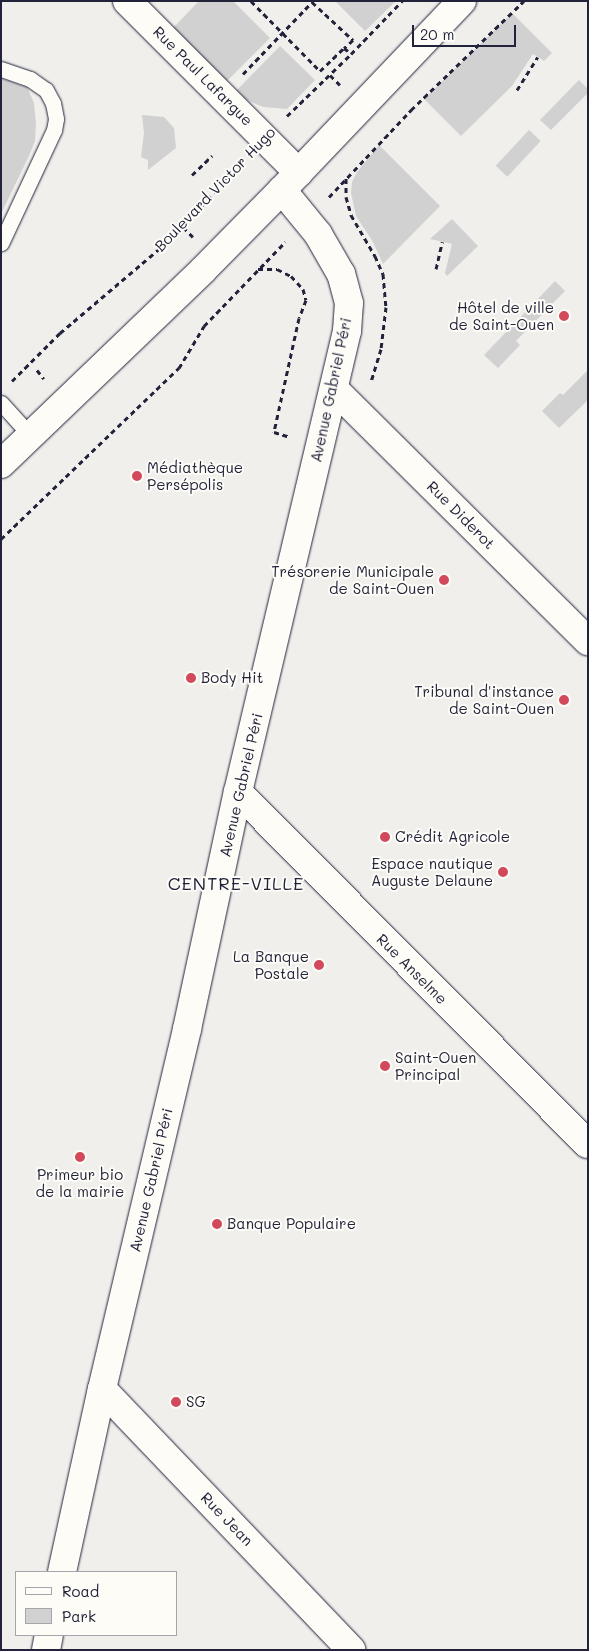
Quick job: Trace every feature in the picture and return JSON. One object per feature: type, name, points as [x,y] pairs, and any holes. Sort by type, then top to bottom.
[{"type":"main road","name":"Rue Paul Lafargue","points":[[127,1],[265,138],[290,182]]},
{"type":"main road","points":[[1,464],[203,270],[290,182],[462,1]]},
{"type":"main road","name":"Avenue Gabriel Péri","points":[[62,1571],[102,1389],[187,1029],[238,792],[347,331],[350,303],[341,274],[318,234],[307,222],[290,182]]},
{"type":"main road","name":"Rue Diderot","points":[[334,389],[588,641]]},
{"type":"main road","name":"Rue Anselme","points":[[238,792],[588,1144]]},
{"type":"main road","name":"Rue Jean","points":[[102,1389],[351,1650]]},
{"type":"main road","points":[[46,1650],[49,1636]]},
{"type":"lane","points":[[1,69],[30,79],[46,90],[53,104],[56,119],[54,130],[1,243]]},
{"type":"lane","points":[[1,403],[30,435]]},
{"type":"path","points":[[237,80],[283,33],[312,1],[352,40],[320,71],[283,33],[251,1]]},
{"type":"path","name":"Boulevard Victor Hugo","points":[[7,386],[60,333],[171,239],[265,138],[402,1]]},
{"type":"path","points":[[1,539],[179,368],[204,326],[258,269],[307,222],[379,143],[524,1]]},
{"type":"path","points":[[344,48],[348,51]]},
{"type":"path","points":[[517,90],[538,57]]},
{"type":"path","points":[[192,176],[212,156]]},
{"type":"path","points":[[436,269],[442,242]]},
{"type":"path","points":[[258,269],[277,269],[291,276],[303,289],[306,300],[299,318],[274,432]]},
{"type":"green space","points":[[199,1],[233,1],[270,38],[225,83],[172,29]]},
{"type":"green space","points":[[335,1],[396,1],[365,31]]},
{"type":"green space","points":[[512,13],[552,53],[544,61],[533,54],[512,86],[461,136],[424,99]]},
{"type":"green space","points":[[280,46],[315,80],[287,109],[263,107],[242,98],[236,91]]},
{"type":"green space","points":[[1,78],[27,87],[34,103],[36,124],[35,141],[1,214]]},
{"type":"green space","points":[[579,80],[588,89],[588,93],[551,130],[540,120]]},
{"type":"green space","points":[[142,115],[164,117],[174,128],[176,148],[148,170],[148,160],[141,157],[144,133]]},
{"type":"green space","points":[[529,130],[541,141],[507,177],[496,166]]},
{"type":"green space","points":[[379,145],[440,206],[383,264],[373,242],[356,216],[351,193],[352,182],[357,172]]},
{"type":"green space","points":[[452,219],[478,246],[447,276],[445,273],[452,244],[430,239]]},
{"type":"green space","points":[[555,281],[565,291],[516,341],[520,345],[498,368],[484,355]]},
{"type":"green space","points":[[588,370],[588,400],[559,428],[542,411],[560,393],[563,395]]},
{"type":"place","name":"Hôtel de ville de Saint-Ouen","points":[[564,316]]},
{"type":"place","name":"Médiathèque Persépolis","points":[[137,476]]},
{"type":"place","name":"Trésorerie Municipale de Saint-Ouen","points":[[444,580]]},
{"type":"place","name":"Body Hit","points":[[191,678]]},
{"type":"place","name":"Tribunal d'instance de Saint-Ouen","points":[[564,700]]},
{"type":"place","name":"Crédit Agricole","points":[[385,837]]},
{"type":"place","name":"Espace nautique Auguste Delaune","points":[[503,872]]},
{"type":"place","name":"La Banque Postale","points":[[319,965]]},
{"type":"place","name":"Saint-Ouen Principal","points":[[385,1066]]},
{"type":"place","name":"Primeur bio de la mairie","points":[[80,1157]]},
{"type":"place","name":"Banque Populaire","points":[[217,1224]]},
{"type":"place","name":"SG","points":[[176,1402]]},
{"type":"district","name":"CENTRE-VILLE","points":[[236,883]]}]
